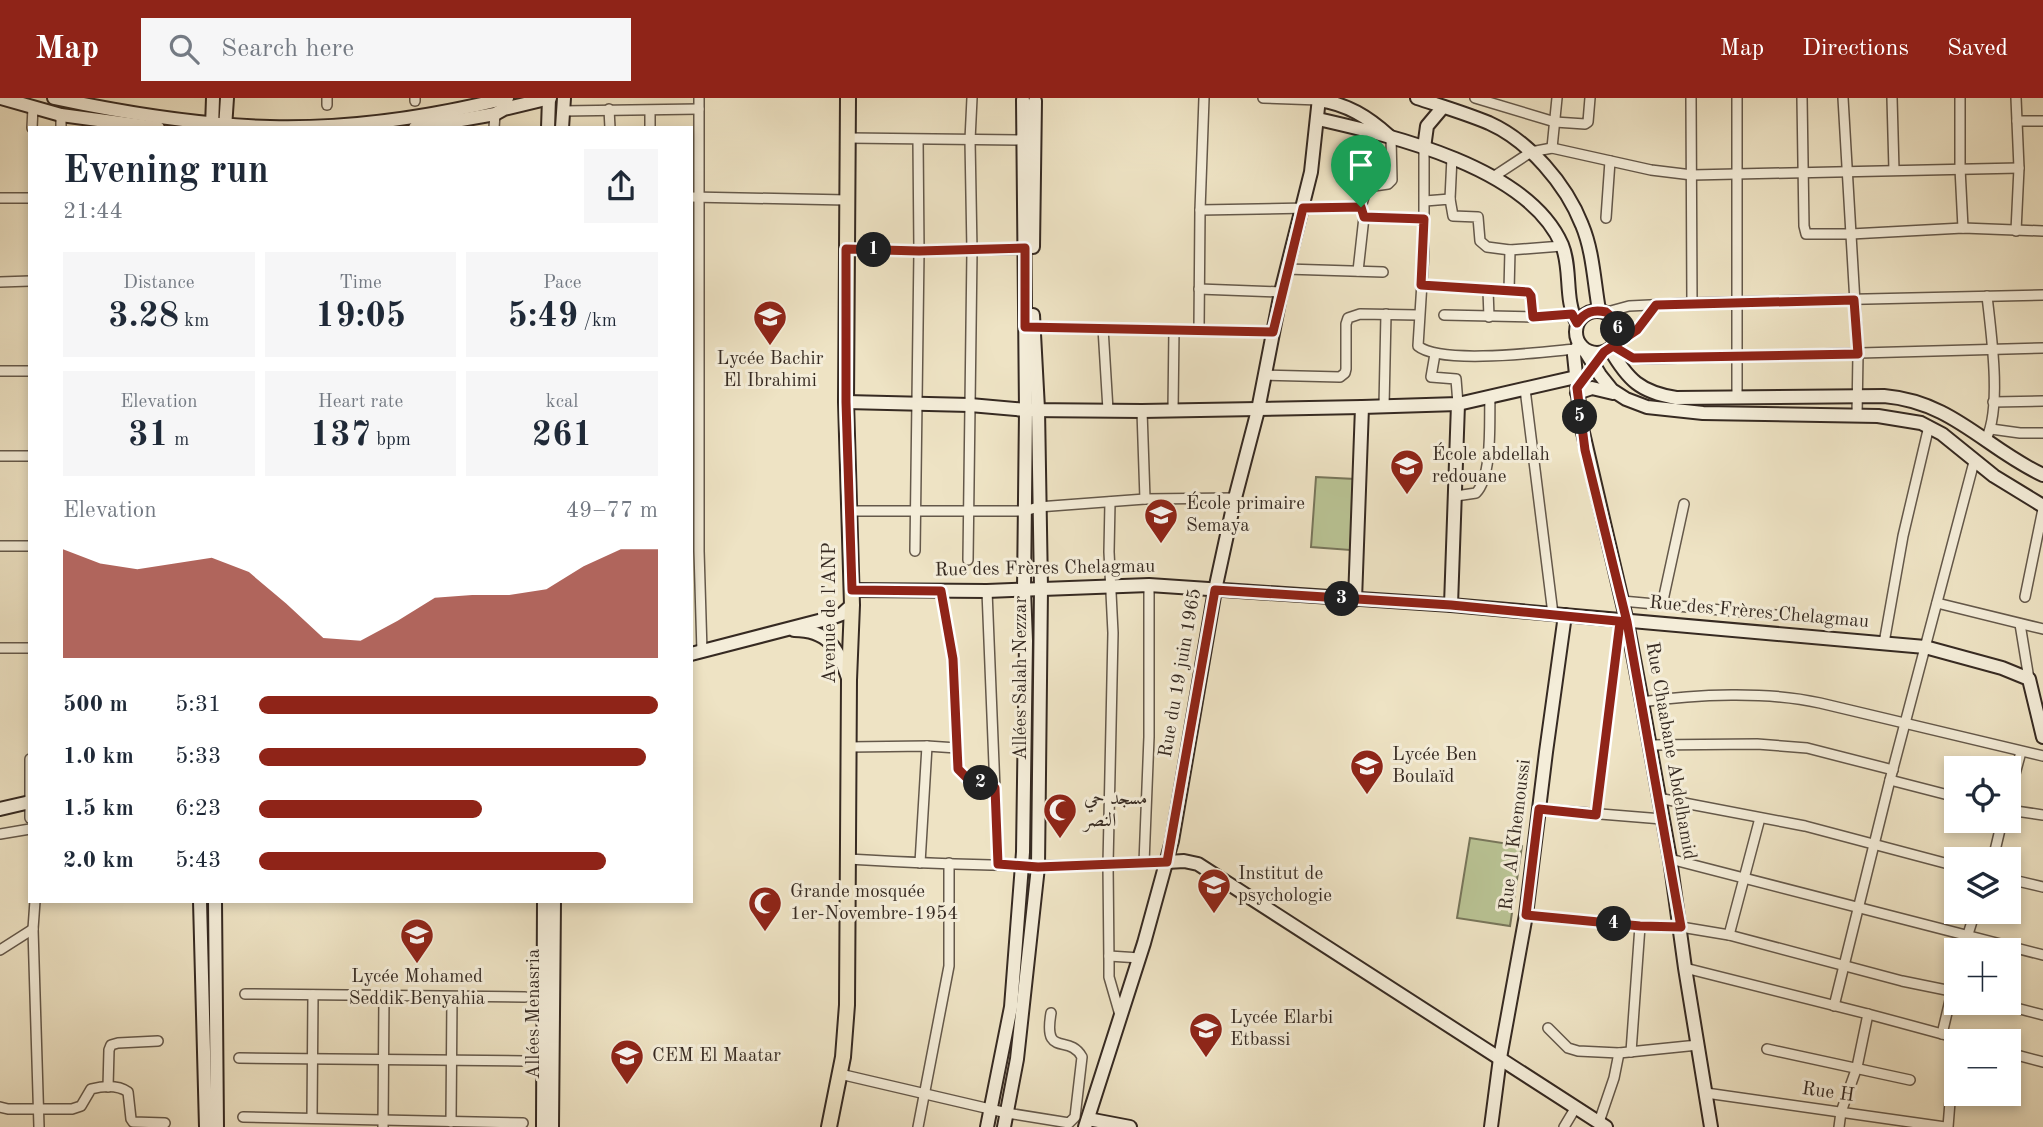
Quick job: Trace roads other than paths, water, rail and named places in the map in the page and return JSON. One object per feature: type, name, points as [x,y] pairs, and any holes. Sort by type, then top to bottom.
[{"type":"main road","points":[[1,98],[33,107],[61,121],[112,125]]},
{"type":"main road","points":[[54,98],[94,107],[225,126],[227,98]]},
{"type":"main road","points":[[212,125],[213,98]]},
{"type":"main road","points":[[293,126],[414,116],[507,98]]},
{"type":"main road","name":"Avenue de l'ANP","points":[[829,1127],[840,1074],[847,1005],[852,597],[846,402],[848,98]]},
{"type":"main road","points":[[1417,98],[1445,102],[1513,137],[1531,152],[1573,206],[1583,226],[1603,311],[1618,325],[1619,334],[1577,386]]},
{"type":"main road","name":"Allées Salah Nezzar","points":[[1004,1127],[1023,1011],[1038,867],[1041,588],[1029,327],[1029,99]]},
{"type":"main road","points":[[1319,99],[1362,115],[1391,138]]},
{"type":"main road","name":"Rue du 19 juin 1965","points":[[1086,1123],[1140,958],[1167,862],[1215,590],[1258,410],[1286,269],[1311,172],[1319,99]]},
{"type":"main road","points":[[443,125],[495,121],[504,109],[549,101],[548,126]]},
{"type":"main road","points":[[1424,148],[1427,127],[1445,102]]},
{"type":"main road","points":[[562,126],[564,104]]},
{"type":"main road","points":[[1318,120],[1452,157],[1493,177],[1529,203],[1543,216],[1562,246],[1579,347],[1606,383],[1619,395]]},
{"type":"main road","points":[[1028,140],[1025,248],[1029,327]]},
{"type":"main road","points":[[1575,319],[1590,311],[1603,311]]},
{"type":"main road","points":[[1579,347],[1597,354],[1611,347]]},
{"type":"main road","name":"Rue Chaabane Abdelhamid","points":[[1579,347],[1577,386],[1585,450],[1622,601],[1623,622],[1642,702],[1681,927],[1710,1127]]},
{"type":"main road","points":[[1611,347],[1627,376],[1640,387],[1659,395],[1676,398],[1884,396],[1916,401],[1949,415],[1988,437],[2043,475]]},
{"type":"main road","points":[[846,402],[970,405],[1032,410],[1258,410],[1458,404],[1525,389],[1577,386],[1619,395],[1635,403],[1661,410],[1857,415],[1908,419],[1929,426],[1977,463],[2043,507]]},
{"type":"main road","points":[[1451,605],[1458,404]]},
{"type":"main road","points":[[1355,600],[1362,407]]},
{"type":"main road","points":[[987,1127],[1011,1007],[1023,867],[1025,511],[1032,410]]},
{"type":"main road","points":[[1964,453],[1969,442],[1988,437]]},
{"type":"main road","points":[[1977,463],[1990,458],[1988,437]]},
{"type":"main road","name":"Rue des Frères Chelagmau","points":[[852,597],[941,591],[1149,585],[1451,605],[1926,647],[2002,668],[2029,679]]},
{"type":"main road","points":[[697,653],[842,614],[852,597]]},
{"type":"main road","name":"Rue Al Khemoussi","points":[[1491,1127],[1500,1058],[1526,915],[1559,614]]},
{"type":"main road","points":[[783,631],[809,631],[825,638],[840,655],[849,680]]},
{"type":"main road","points":[[2029,679],[2043,737]]},
{"type":"main road","points":[[0,809],[28,802]]},
{"type":"main road","points":[[1167,862],[1184,860],[1198,864],[1602,1124]]},
{"type":"main road","points":[[200,903],[206,1127]]},
{"type":"main road","points":[[215,903],[217,1127]]},
{"type":"main road","points":[[543,1127],[549,956],[544,903]]},
{"type":"main road","name":"Allées Menasria","points":[[552,1127],[549,956],[554,903]]},
{"type":"main road","points":[[1086,1123],[1130,1127]]},
{"type":"street","points":[[697,653],[695,197],[699,98]]},
{"type":"street","points":[[968,559],[972,98]]},
{"type":"street","points":[[1199,330],[1200,210],[1205,98]]},
{"type":"street","points":[[1263,98],[1319,99]]},
{"type":"street","points":[[1475,98],[1555,122],[1587,123],[1590,98]]},
{"type":"street","points":[[1509,109],[1513,98]]},
{"type":"street","points":[[1552,148],[1557,98]]},
{"type":"street","points":[[1691,98],[1692,303]]},
{"type":"street","points":[[1737,98],[1737,398]]},
{"type":"street","points":[[1802,98],[1806,234],[1963,228],[2043,231]]},
{"type":"street","points":[[1843,98],[1858,354],[1857,415]]},
{"type":"street","points":[[1892,98],[1894,170]]},
{"type":"street","points":[[1960,98],[1959,168],[1963,228]]},
{"type":"street","points":[[2016,98],[2019,168],[2016,231]]},
{"type":"street","points":[[564,104],[609,109],[699,109]]},
{"type":"street","points":[[32,126],[33,107]]},
{"type":"street","points":[[609,109],[610,126]]},
{"type":"street","points":[[650,110],[650,126]]},
{"type":"street","points":[[2017,121],[2043,121]]},
{"type":"street","points":[[849,138],[1028,140]]},
{"type":"street","points":[[1359,271],[1362,212],[1367,187],[1388,184],[1392,180],[1391,138]]},
{"type":"street","points":[[915,551],[918,140]]},
{"type":"street","points":[[1424,148],[1425,201],[1418,346],[1435,354],[1509,355],[1579,347]]},
{"type":"street","points":[[1493,177],[1531,152],[1552,148],[1669,173],[1692,174],[2019,168]]},
{"type":"street","points":[[1452,157],[1450,199],[1453,216],[1478,216],[1479,237],[1484,246],[1510,250],[1562,246]]},
{"type":"street","points":[[1606,218],[1610,161]]},
{"type":"street","points":[[695,197],[847,200]]},
{"type":"street","points":[[0,198],[28,198]]},
{"type":"street","points":[[1425,201],[1450,199]]},
{"type":"street","points":[[1200,210],[1303,208],[1424,219]]},
{"type":"street","points":[[846,249],[972,251],[1025,248]]},
{"type":"street","points":[[1509,291],[1510,250]]},
{"type":"street","points":[[1286,269],[1383,272]]},
{"type":"street","points":[[0,282],[28,281]]},
{"type":"street","points":[[1421,285],[1530,293],[1533,317]]},
{"type":"street","points":[[1199,289],[1281,292]]},
{"type":"street","points":[[1488,290],[1489,317]]},
{"type":"street","points":[[1603,311],[1629,306],[1692,303],[2043,295]]},
{"type":"street","points":[[1987,296],[1993,402],[1988,437],[2043,433]]},
{"type":"street","points":[[1656,305],[1637,330],[1611,347],[1641,359],[2043,348]]},
{"type":"street","points":[[1384,406],[1386,314]]},
{"type":"street","points":[[1265,375],[1328,378],[1343,375],[1346,369],[1348,318],[1354,315],[1418,315]]},
{"type":"street","points":[[1444,315],[1575,319]]},
{"type":"street","points":[[1029,327],[1273,332]]},
{"type":"street","points":[[1103,328],[1108,410]]},
{"type":"street","points":[[1172,410],[1174,329]]},
{"type":"street","points":[[1435,354],[1430,376],[1456,379],[1458,404]]},
{"type":"street","points":[[0,371],[28,371]]},
{"type":"street","points":[[1525,389],[1559,614]]},
{"type":"street","points":[[1456,496],[1476,493],[1482,484],[1486,468],[1490,397]]},
{"type":"street","points":[[1993,402],[2043,401]]},
{"type":"street","points":[[1142,411],[1145,499]]},
{"type":"street","points":[[1884,643],[1903,536],[1929,426]]},
{"type":"street","points":[[0,456],[28,456]]},
{"type":"street","points":[[1834,1006],[1891,775],[1977,463]]},
{"type":"street","points":[[849,510],[969,513],[1025,511],[1145,499],[1235,498]]},
{"type":"street","points":[[1110,502],[1113,699],[1108,865],[1109,977],[1120,1015]]},
{"type":"street","points":[[1662,605],[1684,504]]},
{"type":"street","points":[[2025,597],[2043,507]]},
{"type":"street","points":[[0,546],[28,546]]},
{"type":"street","points":[[1144,863],[1149,737],[1149,585]]},
{"type":"street","points":[[941,591],[953,659],[958,769],[968,779],[995,788]]},
{"type":"street","points":[[987,591],[998,864]]},
{"type":"street","points":[[1622,601],[1776,615]]},
{"type":"street","points":[[1937,603],[2043,629]]},
{"type":"street","points":[[1596,815],[1623,622]]},
{"type":"street","points":[[2020,624],[2029,679]]},
{"type":"street","points":[[0,648],[28,648]]},
{"type":"street","points":[[1642,702],[1662,699],[1777,696],[1808,700],[2043,756]]},
{"type":"street","points":[[1649,745],[1735,744],[1807,748],[1944,793]]},
{"type":"street","points":[[920,863],[927,746]]},
{"type":"street","points":[[849,747],[957,748]]},
{"type":"street","points":[[2020,756],[2021,752]]},
{"type":"street","points":[[1658,798],[1805,826],[1944,863]]},
{"type":"street","points":[[1539,809],[1662,820]]},
{"type":"street","points":[[2021,812],[2043,815]]},
{"type":"street","points":[[1729,935],[1760,818]]},
{"type":"street","points":[[0,834],[28,829]]},
{"type":"street","points":[[849,859],[1023,867],[1167,862]]},
{"type":"street","points":[[1670,859],[2043,955]]},
{"type":"street","points":[[918,1127],[949,966],[949,863]]},
{"type":"street","points":[[2021,882],[2043,887]]},
{"type":"street","points":[[35,903],[33,929],[39,1127]]},
{"type":"street","points":[[1526,915],[1640,926],[1681,927],[1729,935],[1944,990]]},
{"type":"street","points":[[1967,936],[1971,924]]},
{"type":"street","points":[[1631,1052],[1640,926]]},
{"type":"street","points":[[0,950],[33,929]]},
{"type":"street","points":[[1109,956],[1140,958]]},
{"type":"street","points":[[1685,968],[1942,1034],[1947,1015]]},
{"type":"street","points":[[246,994],[525,997]]},
{"type":"street","points":[[312,1118],[313,995]]},
{"type":"street","points":[[383,1124],[384,996]]},
{"type":"street","points":[[451,1122],[452,997]]},
{"type":"street","points":[[2021,1009],[2043,1015]]},
{"type":"street","points":[[840,1074],[1064,1124],[1073,1121],[1075,1117],[1082,1057],[1075,1049],[1050,1038],[1051,1013]]},
{"type":"street","points":[[1839,1127],[1841,1112],[1857,1067],[1868,1014]]},
{"type":"street","points":[[1548,1028],[1572,1051],[1619,1053],[1698,1045]]},
{"type":"street","points":[[108,1087],[111,1045],[158,1041]]},
{"type":"street","points":[[1767,1049],[1910,1080]]},
{"type":"street","points":[[1602,1124],[1619,1053]]},
{"type":"street","points":[[2021,1056],[2043,1062]]},
{"type":"street","points":[[239,1058],[524,1061]]},
{"type":"street","points":[[0,1107],[77,1108],[81,1107],[91,1089],[120,1088],[128,1092],[131,1119],[134,1122],[165,1123]]},
{"type":"street","name":"Rue H","points":[[1706,1093],[1947,1127]]},
{"type":"street","points":[[1947,1127],[1949,1106]]},
{"type":"street","points":[[1564,1127],[1576,1107]]},
{"type":"street","points":[[243,1117],[312,1118],[383,1124],[523,1122]]},
{"type":"place","name":"Lycée Bachir El Ibrahimi","points":[[770,347]]},
{"type":"place","name":"École abdellah redouane","points":[[1407,496]]},
{"type":"place","name":"École primaire Semaya","points":[[1161,545]]},
{"type":"place","name":"Lycée Ben Boulaïd","points":[[1367,796]]},
{"type":"place","name":"مسجد حي النصر","points":[[1060,840]]},
{"type":"place","name":"Institut de psychologie","points":[[1214,915]]},
{"type":"place","name":"Grande mosquée 1er-Novembre-1954","points":[[765,933]]},
{"type":"place","name":"Lycée Mohamed Seddik Benyahia","points":[[417,965]]},
{"type":"place","name":"Lycée Elarbi Etbassi","points":[[1206,1059]]},
{"type":"place","name":"CEM El Maatar","points":[[627,1086]]}]
